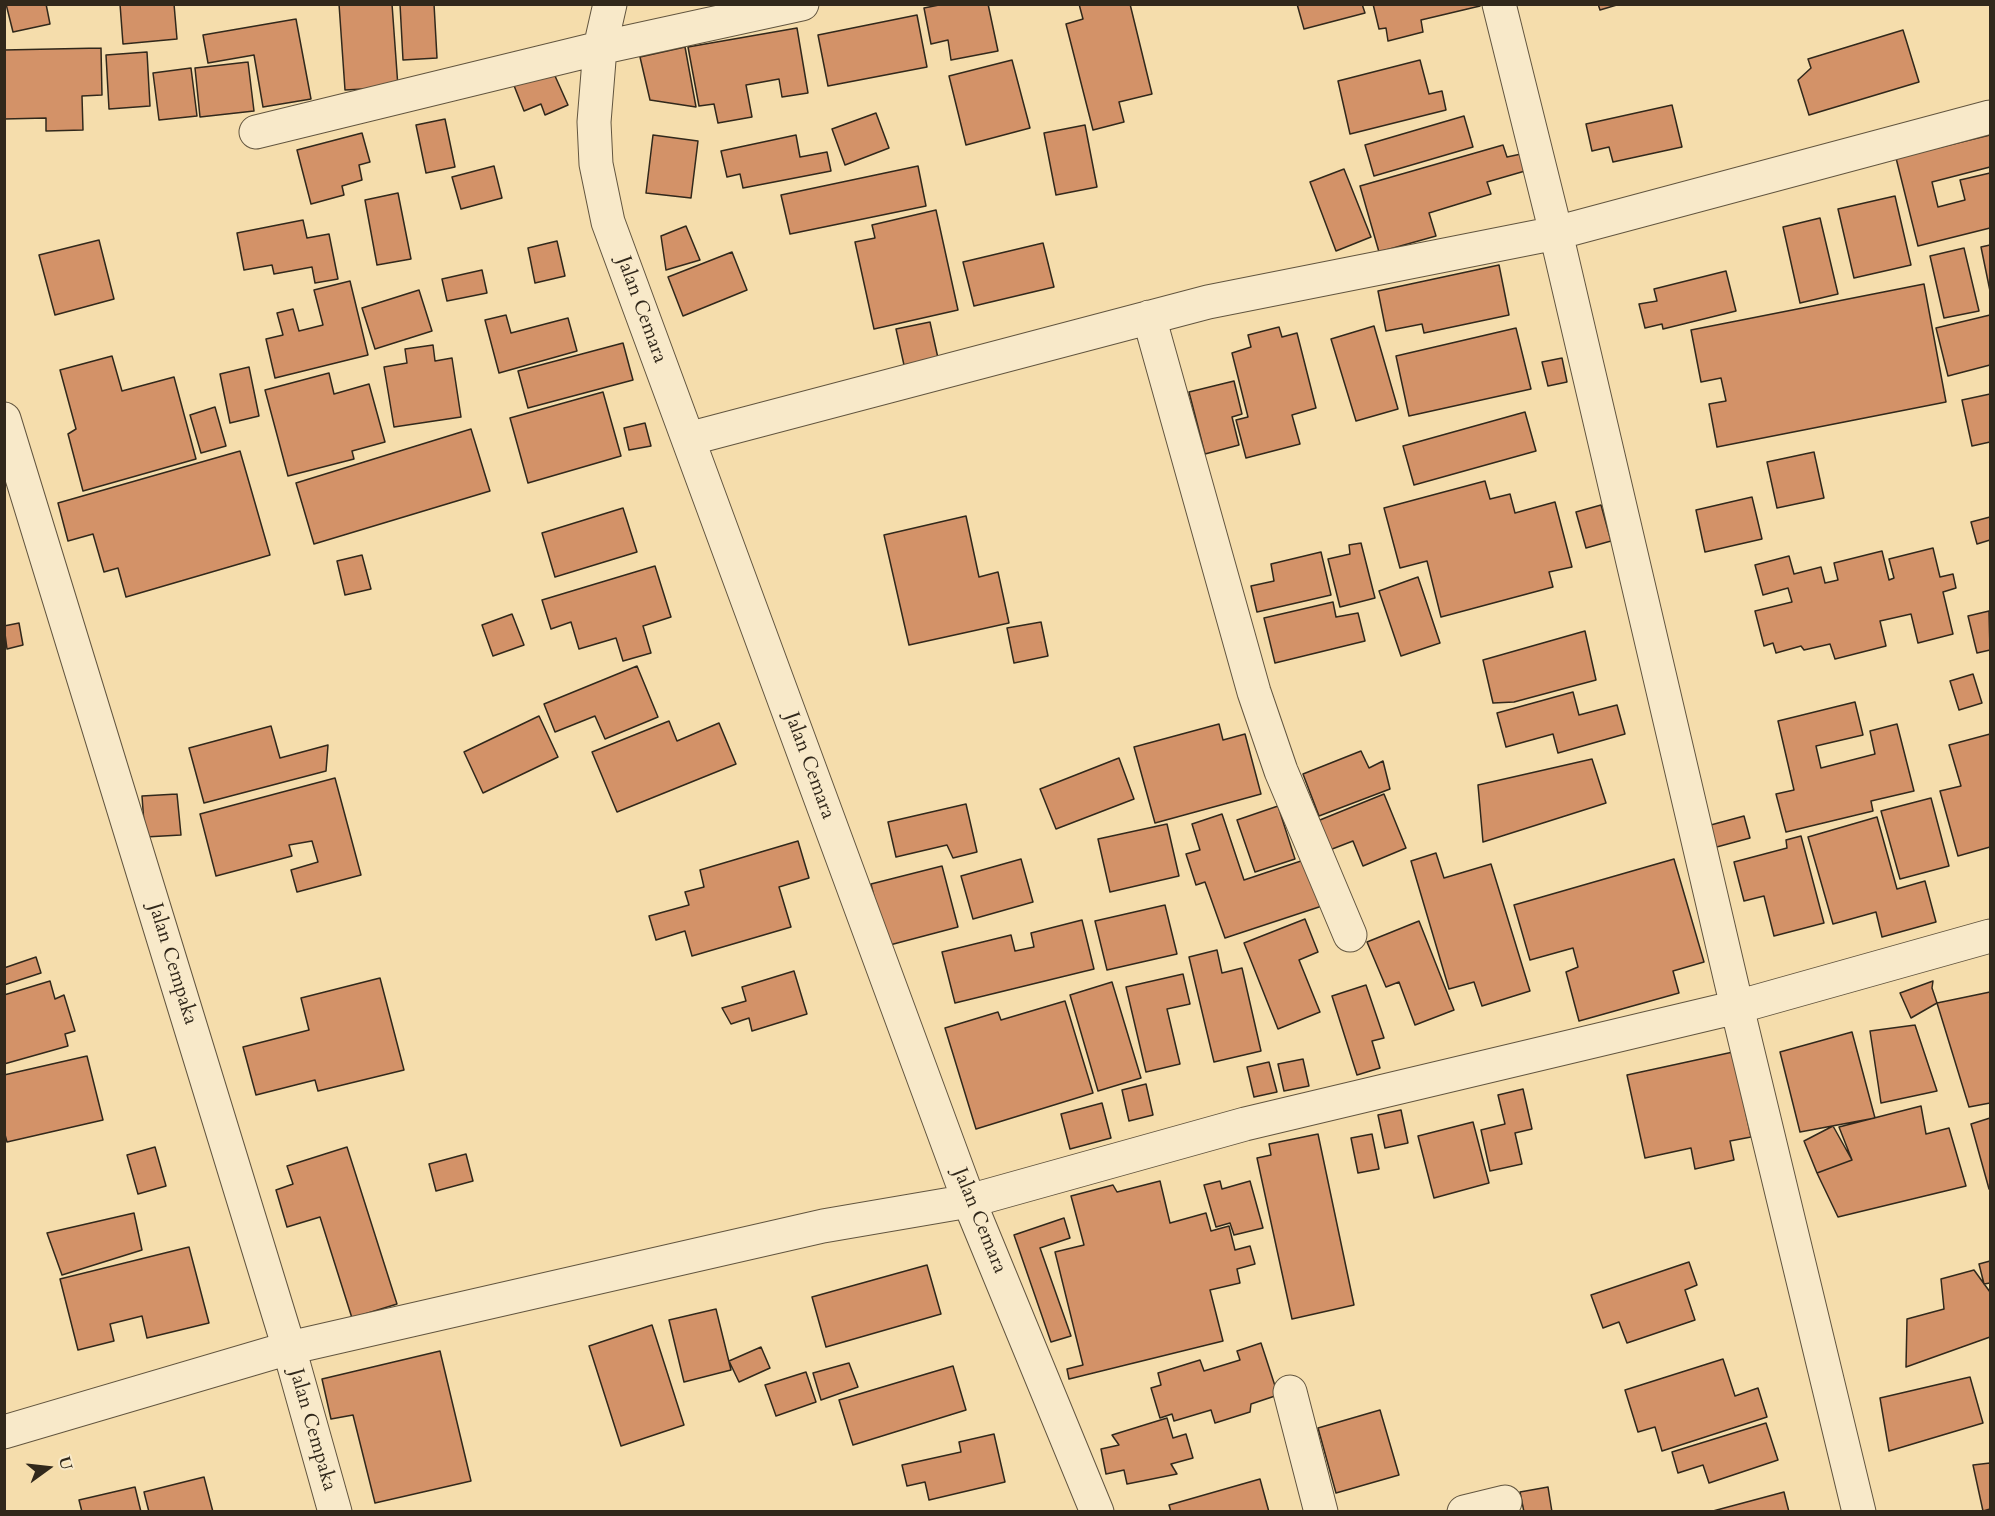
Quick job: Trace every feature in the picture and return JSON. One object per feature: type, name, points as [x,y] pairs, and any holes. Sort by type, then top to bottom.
[{"type":"street","name":"Jalan Cemara","points":[[610,4],[600,48],[594,122],[596,164],[608,222],[969,1201],[1097,1512]]},
{"type":"street","points":[[256,132],[600,48],[802,4]]},
{"type":"street","points":[[1499,4],[1556,233],[1737,1007],[1859,1512]]},
{"type":"street","points":[[688,439],[1208,302],[1556,233],[1990,117]]},
{"type":"street","points":[[1149,317],[1254,692],[1281,771],[1350,935]]},
{"type":"street","name":"Jalan Cempaka","points":[[4,418],[289,1348],[335,1512]]},
{"type":"street","points":[[4,1432],[289,1348],[822,1226],[969,1201],[1245,1124],[1737,1007],[1990,936]]},
{"type":"street","points":[[1290,1392],[1321,1512]]},
{"type":"street","points":[[1464,1512],[1505,1502]]},
{"type":"building","points":[[6,4],[46,4],[50,24],[13,32]]},
{"type":"building","points":[[120,4],[174,4],[177,39],[123,44]]},
{"type":"building","points":[[339,4],[392,4],[398,87],[345,90]]},
{"type":"building","points":[[400,4],[434,4],[437,58],[403,60]]},
{"type":"building","points":[[944,4],[988,4],[998,51],[951,60],[948,40],[931,44],[924,8]]},
{"type":"building","points":[[1079,4],[1130,4],[1152,94],[1119,102],[1124,122],[1093,130],[1066,24],[1083,19]]},
{"type":"building","points":[[1297,4],[1362,4],[1365,13],[1304,29]]},
{"type":"building","points":[[1373,4],[1479,4],[1480,6],[1421,20],[1423,32],[1388,41],[1386,28],[1379,29]]},
{"type":"building","points":[[1598,4],[1620,4],[1600,10]]},
{"type":"building","points":[[917,15],[927,67],[828,86],[818,35]]},
{"type":"building","points":[[296,19],[311,99],[263,107],[254,55],[208,63],[203,35]]},
{"type":"building","points":[[797,28],[808,93],[782,97],[779,79],[746,85],[752,117],[718,123],[714,104],[699,106],[688,47]]},
{"type":"building","points":[[1903,30],[1919,82],[1809,115],[1798,80],[1811,68],[1808,59]]},
{"type":"building","points":[[685,47],[696,107],[650,100],[640,57]]},
{"type":"building","points":[[101,48],[102,95],[82,96],[83,130],[46,131],[46,118],[4,119],[4,50]]},
{"type":"building","points":[[147,52],[150,106],[109,109],[106,55]]},
{"type":"building","points":[[1012,60],[1030,128],[966,145],[949,76]]},
{"type":"building","points":[[1420,60],[1429,94],[1442,91],[1446,110],[1350,134],[1338,81]]},
{"type":"building","points":[[248,62],[254,111],[200,117],[195,68]]},
{"type":"building","points":[[551,67],[568,105],[545,115],[541,104],[524,111],[513,83]]},
{"type":"building","points":[[191,68],[197,116],[159,120],[153,73]]},
{"type":"building","points":[[1672,105],[1682,147],[1613,162],[1609,147],[1592,151],[1586,124]]},
{"type":"building","points":[[876,113],[889,148],[845,165],[832,129]]},
{"type":"building","points":[[1464,116],[1473,147],[1374,176],[1365,145]]},
{"type":"building","points":[[445,119],[455,167],[426,173],[416,125]]},
{"type":"building","points":[[1085,125],[1097,187],[1056,195],[1044,133]]},
{"type":"building","points":[[362,133],[370,162],[359,165],[362,180],[342,186],[344,195],[311,204],[297,150]]},
{"type":"building","points":[[653,135],[698,141],[691,198],[646,193]]},
{"type":"building","points":[[796,135],[800,157],[827,152],[831,171],[743,188],[740,174],[727,177],[721,151]]},
{"type":"building","points":[[1990,135],[1990,167],[1932,182],[1938,207],[1965,200],[1960,180],[1990,173],[1990,228],[1918,246],[1896,158]]},
{"type":"building","points":[[1503,145],[1507,157],[1521,154],[1525,171],[1487,182],[1491,194],[1429,213],[1436,236],[1379,252],[1360,186]]},
{"type":"building","points":[[494,166],[502,198],[461,209],[452,177]]},
{"type":"building","points":[[918,166],[926,206],[790,234],[781,195]]},
{"type":"building","points":[[1344,169],[1371,237],[1336,251],[1310,182]]},
{"type":"building","points":[[398,193],[411,259],[377,265],[365,200]]},
{"type":"building","points":[[1895,196],[1911,265],[1854,278],[1838,209]]},
{"type":"building","points":[[936,210],[958,310],[874,329],[855,242],[875,238],[872,225]]},
{"type":"building","points":[[1820,218],[1838,294],[1800,303],[1783,227]]},
{"type":"building","points":[[303,220],[307,238],[329,234],[338,279],[315,283],[312,267],[274,274],[272,265],[244,270],[237,233]]},
{"type":"building","points":[[686,226],[700,260],[666,270],[661,236]]},
{"type":"building","points":[[99,240],[114,299],[55,315],[39,255]]},
{"type":"building","points":[[557,241],[565,276],[535,283],[528,248]]},
{"type":"building","points":[[1043,243],[1054,287],[974,306],[963,262]]},
{"type":"building","points":[[1990,245],[1990,291],[1981,247]]},
{"type":"building","points":[[1964,248],[1979,311],[1944,318],[1930,256]]},
{"type":"building","points":[[732,252],[747,290],[683,316],[668,277]]},
{"type":"building","points":[[1499,265],[1509,315],[1424,333],[1422,324],[1386,331],[1378,291]]},
{"type":"building","points":[[482,270],[487,293],[447,301],[442,279]]},
{"type":"building","points":[[1726,271],[1736,311],[1663,329],[1662,324],[1645,328],[1639,304],[1657,301],[1654,289]]},
{"type":"building","points":[[350,281],[368,355],[275,378],[266,339],[283,335],[277,313],[293,309],[299,331],[323,325],[314,290]]},
{"type":"building","points":[[1924,284],[1946,402],[1717,447],[1709,404],[1726,401],[1721,378],[1701,382],[1691,330]]},
{"type":"building","points":[[419,290],[432,331],[375,349],[362,308]]},
{"type":"building","points":[[506,315],[511,333],[568,318],[577,351],[499,373],[485,320]]},
{"type":"building","points":[[1990,315],[1990,365],[1948,376],[1936,328]]},
{"type":"building","points":[[930,322],[938,358],[904,365],[896,329]]},
{"type":"building","points":[[1374,326],[1398,409],[1356,421],[1331,339]]},
{"type":"building","points":[[1279,327],[1282,337],[1297,333],[1316,408],[1292,415],[1300,444],[1246,458],[1236,420],[1248,417],[1232,353],[1251,347],[1248,335]]},
{"type":"building","points":[[1516,328],[1531,389],[1409,416],[1396,356]]},
{"type":"building","points":[[623,343],[633,380],[528,408],[518,371]]},
{"type":"building","points":[[433,345],[435,361],[452,358],[461,417],[394,427],[384,367],[407,363],[405,349]]},
{"type":"building","points":[[112,356],[122,391],[174,377],[196,459],[83,491],[68,434],[76,429],[60,370]]},
{"type":"building","points":[[1562,358],[1567,382],[1548,386],[1542,362]]},
{"type":"building","points":[[249,367],[259,416],[230,423],[220,374]]},
{"type":"building","points":[[329,373],[334,394],[369,384],[385,442],[352,451],[354,459],[288,476],[265,390]]},
{"type":"building","points":[[1234,381],[1242,414],[1232,417],[1239,445],[1205,454],[1189,392]]},
{"type":"building","points":[[603,392],[621,456],[528,483],[510,418]]},
{"type":"building","points":[[1990,394],[1990,442],[1972,446],[1962,400]]},
{"type":"building","points":[[215,407],[226,446],[201,453],[190,415]]},
{"type":"building","points":[[1525,412],[1536,451],[1414,485],[1403,446]]},
{"type":"building","points":[[645,423],[651,446],[629,450],[624,428]]},
{"type":"building","points":[[471,429],[490,491],[314,544],[296,483]]},
{"type":"building","points":[[240,451],[270,555],[126,597],[118,568],[104,572],[93,534],[68,541],[58,503]]},
{"type":"building","points":[[1814,452],[1824,498],[1777,508],[1767,462]]},
{"type":"building","points":[[1485,481],[1490,499],[1510,494],[1515,513],[1555,502],[1572,567],[1549,572],[1553,587],[1441,617],[1427,561],[1400,568],[1384,508]]},
{"type":"building","points":[[1752,497],[1762,539],[1705,552],[1696,510]]},
{"type":"building","points":[[1601,505],[1611,541],[1586,548],[1576,512]]},
{"type":"building","points":[[623,508],[637,552],[555,577],[542,533]]},
{"type":"building","points":[[966,516],[979,577],[998,572],[1009,623],[909,645],[884,535]]},
{"type":"building","points":[[1990,517],[1990,540],[1977,544],[1971,522]]},
{"type":"building","points":[[1361,543],[1375,598],[1340,607],[1328,559],[1350,554],[1349,545]]},
{"type":"building","points":[[1933,548],[1940,577],[1953,574],[1956,588],[1943,592],[1953,634],[1918,643],[1911,614],[1880,621],[1886,646],[1835,659],[1830,644],[1804,650],[1801,646],[1776,653],[1773,643],[1764,646],[1755,611],[1792,602],[1788,588],[1763,595],[1755,565],[1789,556],[1794,574],[1821,567],[1825,583],[1838,580],[1834,563],[1882,551],[1889,580],[1894,578],[1889,559]]},
{"type":"building","points":[[1321,552],[1331,595],[1257,612],[1251,586],[1274,581],[1271,564]]},
{"type":"building","points":[[362,555],[371,589],[345,595],[337,561]]},
{"type":"building","points":[[655,566],[671,617],[643,626],[651,653],[623,661],[616,638],[579,649],[571,622],[551,629],[542,600]]},
{"type":"building","points":[[1418,577],[1440,643],[1401,656],[1379,591]]},
{"type":"building","points":[[1333,602],[1336,617],[1358,613],[1365,641],[1275,663],[1264,618]]},
{"type":"building","points":[[1989,611],[1990,650],[1977,653],[1968,616]]},
{"type":"building","points":[[512,614],[524,645],[493,656],[482,625]]},
{"type":"building","points":[[1041,622],[1048,656],[1014,663],[1007,628]]},
{"type":"building","points":[[19,623],[23,645],[7,649],[4,626]]},
{"type":"building","points":[[1585,631],[1596,680],[1514,702],[1493,703],[1483,660]]},
{"type":"building","points":[[637,666],[658,717],[605,739],[595,716],[555,732],[544,704]]},
{"type":"building","points":[[1973,674],[1982,703],[1959,710],[1950,681]]},
{"type":"building","points":[[1573,692],[1579,715],[1617,705],[1625,734],[1558,753],[1553,734],[1506,747],[1497,713]]},
{"type":"building","points":[[1855,702],[1863,735],[1816,746],[1821,768],[1875,754],[1870,731],[1897,724],[1914,791],[1871,801],[1873,811],[1786,832],[1776,794],[1794,790],[1778,721]]},
{"type":"building","points":[[539,716],[558,757],[483,793],[464,752]]},
{"type":"building","points":[[669,721],[677,741],[719,723],[736,764],[617,812],[592,752]]},
{"type":"building","points":[[1219,724],[1223,740],[1245,734],[1261,794],[1155,823],[1134,747]]},
{"type":"building","points":[[271,726],[280,758],[328,745],[326,771],[204,803],[189,748]]},
{"type":"building","points":[[1990,734],[1990,847],[1958,856],[1940,791],[1961,786],[1949,745]]},
{"type":"building","points":[[1361,751],[1369,768],[1383,761],[1390,789],[1319,816],[1303,774]]},
{"type":"building","points":[[1119,758],[1134,799],[1056,829],[1040,789]]},
{"type":"building","points":[[1592,759],[1606,803],[1483,842],[1478,785]]},
{"type":"building","points":[[335,778],[361,875],[297,892],[291,870],[318,862],[312,841],[289,845],[292,856],[216,876],[200,814]]},
{"type":"building","points":[[177,794],[181,835],[145,837],[142,796]]},
{"type":"building","points":[[1384,794],[1406,848],[1363,866],[1353,841],[1327,851],[1315,822]]},
{"type":"building","points":[[1931,798],[1949,866],[1900,879],[1881,811]]},
{"type":"building","points":[[966,804],[977,852],[953,858],[947,845],[896,857],[888,822]]},
{"type":"building","points":[[1278,806],[1295,859],[1255,872],[1237,820]]},
{"type":"building","points":[[1222,814],[1244,880],[1307,859],[1322,906],[1225,938],[1205,882],[1196,885],[1186,854],[1200,850],[1192,824]]},
{"type":"building","points":[[1744,816],[1750,838],[1713,848],[1707,826]]},
{"type":"building","points":[[1877,817],[1897,889],[1925,881],[1936,922],[1882,937],[1876,912],[1833,924],[1808,837]]},
{"type":"building","points":[[1167,824],[1179,876],[1110,892],[1098,839]]},
{"type":"building","points":[[1801,836],[1824,923],[1774,936],[1764,896],[1744,901],[1734,862],[1787,848],[1786,840]]},
{"type":"building","points":[[798,841],[809,878],[779,887],[791,927],[692,956],[685,931],[656,940],[649,916],[689,905],[685,892],[704,887],[700,870]]},
{"type":"building","points":[[1436,853],[1444,878],[1491,864],[1530,991],[1482,1006],[1474,982],[1449,989],[1411,861]]},
{"type":"building","points":[[1021,859],[1033,902],[973,919],[961,876]]},
{"type":"building","points":[[1674,859],[1704,962],[1673,971],[1679,993],[1579,1021],[1566,972],[1578,967],[1573,948],[1530,960],[1514,905]]},
{"type":"building","points":[[942,866],[958,927],[886,946],[871,884]]},
{"type":"building","points":[[1165,905],[1177,954],[1107,970],[1095,921]]},
{"type":"building","points":[[1305,919],[1318,952],[1299,960],[1320,1012],[1278,1029],[1244,943]]},
{"type":"building","points":[[1082,920],[1094,969],[955,1003],[942,952],[1011,935],[1015,951],[1034,947],[1031,933]]},
{"type":"building","points":[[1419,921],[1454,1010],[1415,1025],[1399,982],[1386,987],[1367,942]]},
{"type":"building","points":[[1217,950],[1222,973],[1242,968],[1261,1051],[1214,1062],[1189,957]]},
{"type":"building","points":[[36,957],[41,973],[4,985],[4,968]]},
{"type":"building","points":[[794,971],[807,1014],[752,1031],[749,1018],[731,1024],[722,1008],[746,1001],[742,987]]},
{"type":"building","points":[[1183,974],[1190,1004],[1167,1009],[1180,1064],[1146,1072],[1126,987]]},
{"type":"building","points":[[380,978],[404,1070],[318,1091],[315,1080],[256,1095],[243,1047],[309,1030],[301,998]]},
{"type":"building","points":[[50,981],[55,999],[64,995],[75,1031],[65,1034],[68,1046],[4,1064],[4,995]]},
{"type":"building","points":[[1933,981],[1932,988],[1937,1003],[1911,1018],[1900,993]]},
{"type":"building","points":[[1112,982],[1141,1078],[1098,1091],[1070,995]]},
{"type":"building","points":[[1366,985],[1384,1038],[1372,1041],[1380,1068],[1357,1075],[1332,996]]},
{"type":"building","points":[[1990,992],[1990,1103],[1969,1107],[1937,1003]]},
{"type":"building","points":[[1065,1001],[1093,1093],[976,1129],[945,1028],[998,1012],[1001,1020]]},
{"type":"building","points":[[1915,1025],[1937,1091],[1881,1103],[1870,1031]]},
{"type":"building","points":[[1852,1032],[1875,1118],[1800,1132],[1780,1052]]},
{"type":"building","points":[[1733,1052],[1751,1137],[1730,1141],[1734,1160],[1695,1169],[1691,1148],[1645,1158],[1627,1075]]},
{"type":"building","points":[[87,1056],[103,1120],[7,1142],[4,1131],[4,1075]]},
{"type":"building","points":[[1303,1059],[1309,1086],[1284,1091],[1278,1064]]},
{"type":"building","points":[[1269,1062],[1277,1092],[1254,1097],[1247,1067]]},
{"type":"building","points":[[1146,1084],[1153,1115],[1129,1121],[1122,1090]]},
{"type":"building","points":[[1523,1089],[1532,1129],[1515,1133],[1522,1164],[1490,1171],[1481,1130],[1505,1124],[1498,1095]]},
{"type":"building","points":[[1102,1103],[1111,1138],[1070,1149],[1061,1114]]},
{"type":"building","points":[[1921,1106],[1926,1134],[1949,1128],[1966,1186],[1838,1217],[1817,1173],[1852,1160],[1839,1127]]},
{"type":"building","points":[[1401,1110],[1408,1143],[1385,1148],[1378,1115]]},
{"type":"building","points":[[1990,1118],[1990,1188],[1989,1189],[1971,1124]]},
{"type":"building","points":[[1473,1122],[1489,1183],[1434,1198],[1418,1136]]},
{"type":"building","points":[[1833,1126],[1852,1160],[1817,1173],[1804,1141]]},
{"type":"building","points":[[1318,1134],[1354,1305],[1292,1319],[1257,1158],[1271,1155],[1269,1144]]},
{"type":"building","points":[[1372,1134],[1379,1169],[1358,1173],[1351,1138]]},
{"type":"building","points":[[155,1147],[166,1186],[138,1194],[127,1155]]},
{"type":"building","points":[[347,1147],[397,1304],[352,1318],[320,1217],[287,1227],[276,1190],[293,1184],[287,1166]]},
{"type":"building","points":[[466,1154],[473,1181],[436,1191],[429,1164]]},
{"type":"building","points":[[1160,1181],[1170,1223],[1206,1213],[1211,1231],[1229,1226],[1235,1250],[1250,1246],[1255,1264],[1237,1269],[1240,1283],[1210,1290],[1223,1341],[1069,1379],[1067,1369],[1083,1365],[1055,1252],[1084,1245],[1071,1196],[1113,1185],[1117,1192]]},
{"type":"building","points":[[1220,1181],[1222,1189],[1250,1181],[1263,1228],[1234,1235],[1230,1223],[1216,1227],[1204,1185]]},
{"type":"building","points":[[134,1213],[142,1250],[62,1275],[47,1233]]},
{"type":"building","points":[[1064,1218],[1070,1238],[1040,1248],[1071,1336],[1051,1342],[1014,1235]]},
{"type":"building","points":[[189,1247],[209,1323],[147,1338],[142,1316],[110,1324],[114,1341],[78,1350],[60,1279]]},
{"type":"building","points":[[1990,1261],[1990,1283],[1984,1284],[1979,1264]]},
{"type":"building","points":[[1689,1262],[1697,1285],[1685,1290],[1695,1320],[1627,1343],[1619,1322],[1603,1328],[1591,1295]]},
{"type":"building","points":[[927,1265],[941,1314],[826,1347],[812,1297]]},
{"type":"building","points":[[1974,1270],[1990,1292],[1990,1337],[1906,1367],[1907,1319],[1944,1309],[1941,1279]]},
{"type":"building","points":[[716,1309],[731,1370],[684,1382],[669,1320]]},
{"type":"building","points":[[652,1325],[684,1425],[621,1446],[589,1346]]},
{"type":"building","points":[[1261,1343],[1278,1395],[1251,1404],[1250,1412],[1215,1423],[1211,1410],[1174,1421],[1172,1414],[1160,1418],[1151,1388],[1161,1385],[1158,1373],[1200,1360],[1204,1371],[1240,1360],[1237,1351]]},
{"type":"building","points":[[761,1347],[770,1368],[739,1382],[729,1361]]},
{"type":"building","points":[[440,1351],[471,1481],[375,1503],[353,1415],[331,1419],[322,1379]]},
{"type":"building","points":[[1723,1359],[1735,1396],[1758,1388],[1767,1417],[1662,1451],[1655,1427],[1638,1432],[1625,1390]]},
{"type":"building","points":[[849,1363],[858,1387],[821,1400],[813,1373]]},
{"type":"building","points":[[953,1366],[966,1410],[853,1445],[839,1400]]},
{"type":"building","points":[[806,1372],[816,1402],[776,1416],[765,1385]]},
{"type":"building","points":[[1970,1377],[1983,1423],[1889,1451],[1880,1398]]},
{"type":"building","points":[[1380,1410],[1399,1475],[1336,1493],[1318,1428]]},
{"type":"building","points":[[1167,1418],[1173,1438],[1186,1434],[1193,1458],[1171,1464],[1177,1474],[1127,1484],[1124,1470],[1106,1474],[1101,1449],[1119,1445],[1112,1435]]},
{"type":"building","points":[[1766,1423],[1778,1460],[1709,1483],[1703,1465],[1678,1473],[1672,1452]]},
{"type":"building","points":[[994,1434],[1005,1482],[929,1500],[925,1482],[907,1486],[902,1465],[961,1452],[959,1442]]},
{"type":"building","points":[[1990,1463],[1990,1509],[1983,1511],[1973,1465]]},
{"type":"building","points":[[204,1477],[213,1512],[149,1512],[144,1492]]},
{"type":"building","points":[[1260,1479],[1269,1512],[1171,1512],[1169,1505]]},
{"type":"building","points":[[135,1487],[141,1512],[82,1512],[79,1500]]},
{"type":"building","points":[[1548,1487],[1552,1512],[1524,1512],[1520,1492]]},
{"type":"building","points":[[1784,1492],[1789,1512],[1713,1511]]}]
